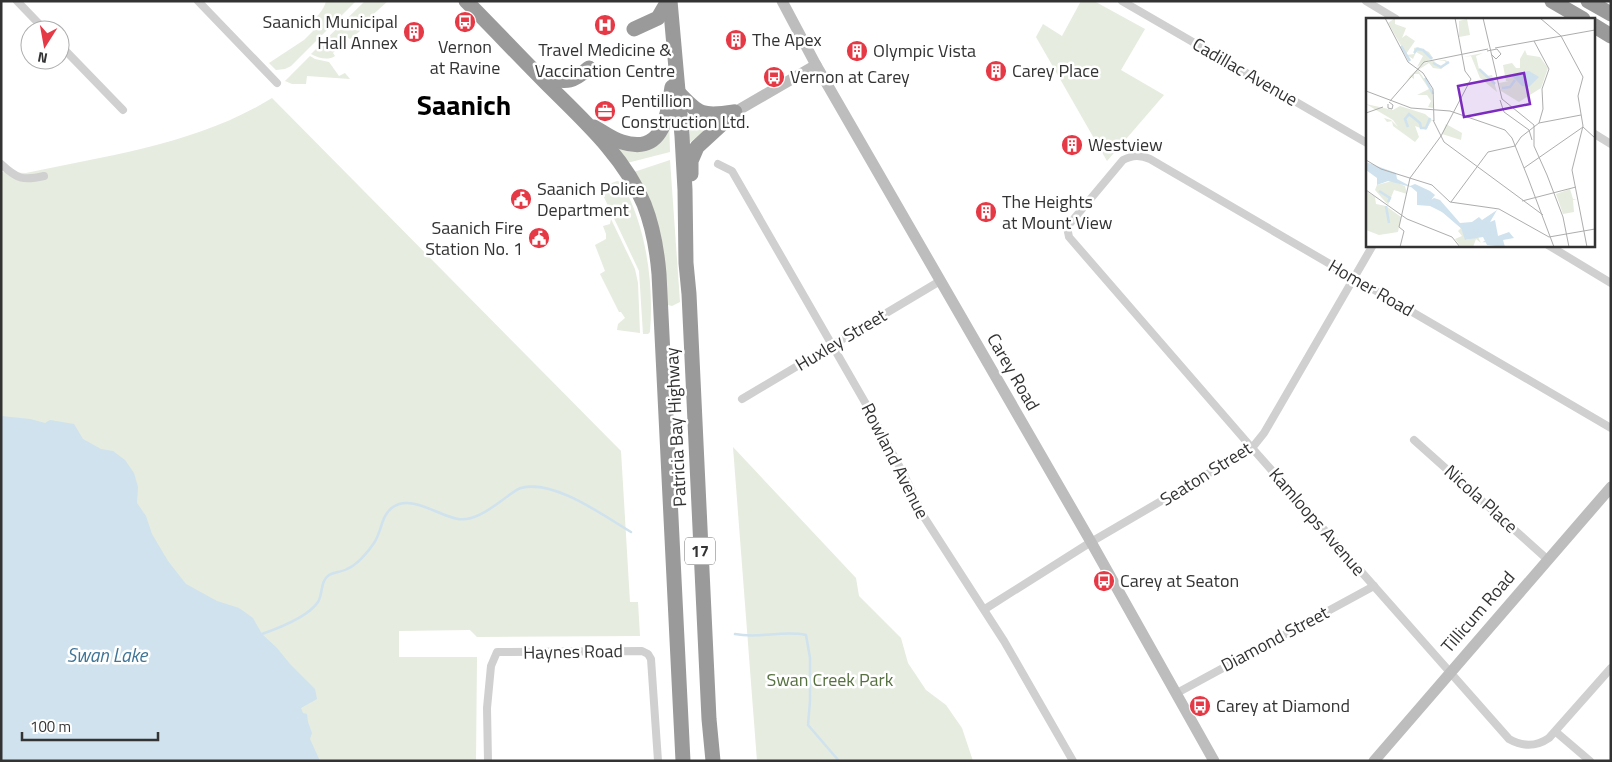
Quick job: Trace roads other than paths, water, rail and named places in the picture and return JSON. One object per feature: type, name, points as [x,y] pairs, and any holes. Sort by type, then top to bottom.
[{"type":"highway","points":[[634,29],[658,18],[669,1]]},
{"type":"highway","name":"17","points":[[669,1],[674,33],[678,91]]},
{"type":"highway","points":[[1552,1],[1581,18]]},
{"type":"highway","points":[[1588,1],[1611,14]]},
{"type":"highway","name":"17","points":[[467,2],[585,123]]},
{"type":"highway","points":[[1594,26],[1611,36]]},
{"type":"highway","points":[[585,123],[620,142],[638,145],[650,142],[660,133],[667,115],[675,63]]},
{"type":"highway","points":[[542,78],[568,81],[576,79],[589,68]]},
{"type":"highway","points":[[678,91],[694,109],[702,113],[714,115],[735,112]]},
{"type":"highway","name":"Patricia Bay Highway","points":[[678,91],[685,190],[686,263],[709,719],[713,761]]},
{"type":"highway","points":[[686,263],[692,161],[697,147],[735,112]]},
{"type":"highway","name":"Patricia Bay Highway","points":[[585,123],[626,171],[643,203],[656,243],[683,761]]},
{"type":"street","points":[[17,1],[36,20]]},
{"type":"street","points":[[198,1],[277,83]]},
{"type":"street","name":"Cadillac Avenue","points":[[1122,1],[1366,142]]},
{"type":"street","points":[[1366,1],[1394,18]]},
{"type":"street","name":"Carey Road","points":[[787,3],[816,65],[1091,542],[1214,761]]},
{"type":"street","points":[[70,55],[123,110]]},
{"type":"street","points":[[735,112],[816,65]]},
{"type":"street","points":[[1594,134],[1611,144]]},
{"type":"street","name":"Homer Road","points":[[1130,157],[1140,155],[1150,159],[1611,428]]},
{"type":"street","name":"Kamloops Avenue","points":[[1130,157],[1123,160],[1067,227],[1070,237],[1252,448],[1509,739],[1517,743],[1530,745],[1542,743],[1556,732],[1611,668]]},
{"type":"street","points":[[1,164],[13,174],[28,180],[44,176]]},
{"type":"street","name":"Rowland Avenue","points":[[718,164],[732,171],[833,346],[905,476],[924,517],[985,609],[1073,761]]},
{"type":"street","name":"Seaton Street","points":[[985,609],[1091,542],[1252,448],[1264,433],[1372,246]]},
{"type":"street","points":[[1550,246],[1611,283]]},
{"type":"street","name":"Huxley Street","points":[[742,399],[940,281]]},
{"type":"street","name":"Nicola Place","points":[[1414,440],[1547,558]]},
{"type":"street","name":"Tillicum Road","points":[[1374,761],[1547,558],[1611,487]]},
{"type":"street","name":"Diamond Street","points":[[1176,693],[1374,586]]},
{"type":"street","name":"Haynes Road","points":[[488,761],[487,708],[491,666],[498,652],[642,651],[648,654],[651,659],[653,672],[658,761]]},
{"type":"street","points":[[1556,732],[1590,761]]},
{"type":"water","name":"Swan Lake","points":[[1,416],[30,419],[45,423],[50,420],[74,424],[83,439],[101,449],[113,451],[125,460],[134,473],[138,487],[137,503],[146,516],[152,534],[168,561],[186,584],[217,601],[239,608],[253,618],[262,634],[315,689],[317,699],[301,708],[303,713],[307,714],[312,733],[310,739],[320,761],[1,761]]},
{"type":"waterway","points":[[262,634],[293,621],[313,607],[320,599],[326,578],[331,574],[355,565],[372,547],[386,514],[393,507],[400,504],[416,504],[450,517],[465,519],[485,512],[518,489],[534,487],[563,494],[593,509],[631,532]]},
{"type":"waterway","points":[[735,634],[753,636],[788,633],[806,635],[810,658],[808,725],[839,761]]},
{"type":"place","name":"Vernon at Ravine","points":[[465,22]]},
{"type":"place","name":"Travel Medicine & Vaccination Centre","points":[[605,25]]},
{"type":"place","name":"Saanich Municipal Hall Annex","points":[[414,32]]},
{"type":"place","name":"The Apex","points":[[736,40]]},
{"type":"place","name":"Olympic Vista","points":[[857,51]]},
{"type":"place","name":"Carey Place","points":[[996,71]]},
{"type":"place","name":"Vernon at Carey","points":[[774,77]]},
{"type":"place","name":"Pentillion Construction Ltd.","points":[[605,111]]},
{"type":"place","name":"Westview","points":[[1072,145]]},
{"type":"place","name":"Saanich Police Department","points":[[521,199]]},
{"type":"place","name":"The Heights at Mount View","points":[[986,212]]},
{"type":"place","name":"Saanich Fire Station No. 1","points":[[539,238]]},
{"type":"place","name":"Carey at Seaton","points":[[1104,581]]},
{"type":"place","name":"Carey at Diamond","points":[[1200,706]]},
{"type":"district","name":"Saanich","points":[[464,105]]},
{"type":"park label","name":"Swan Creek Park","points":[[830,680]]}]
